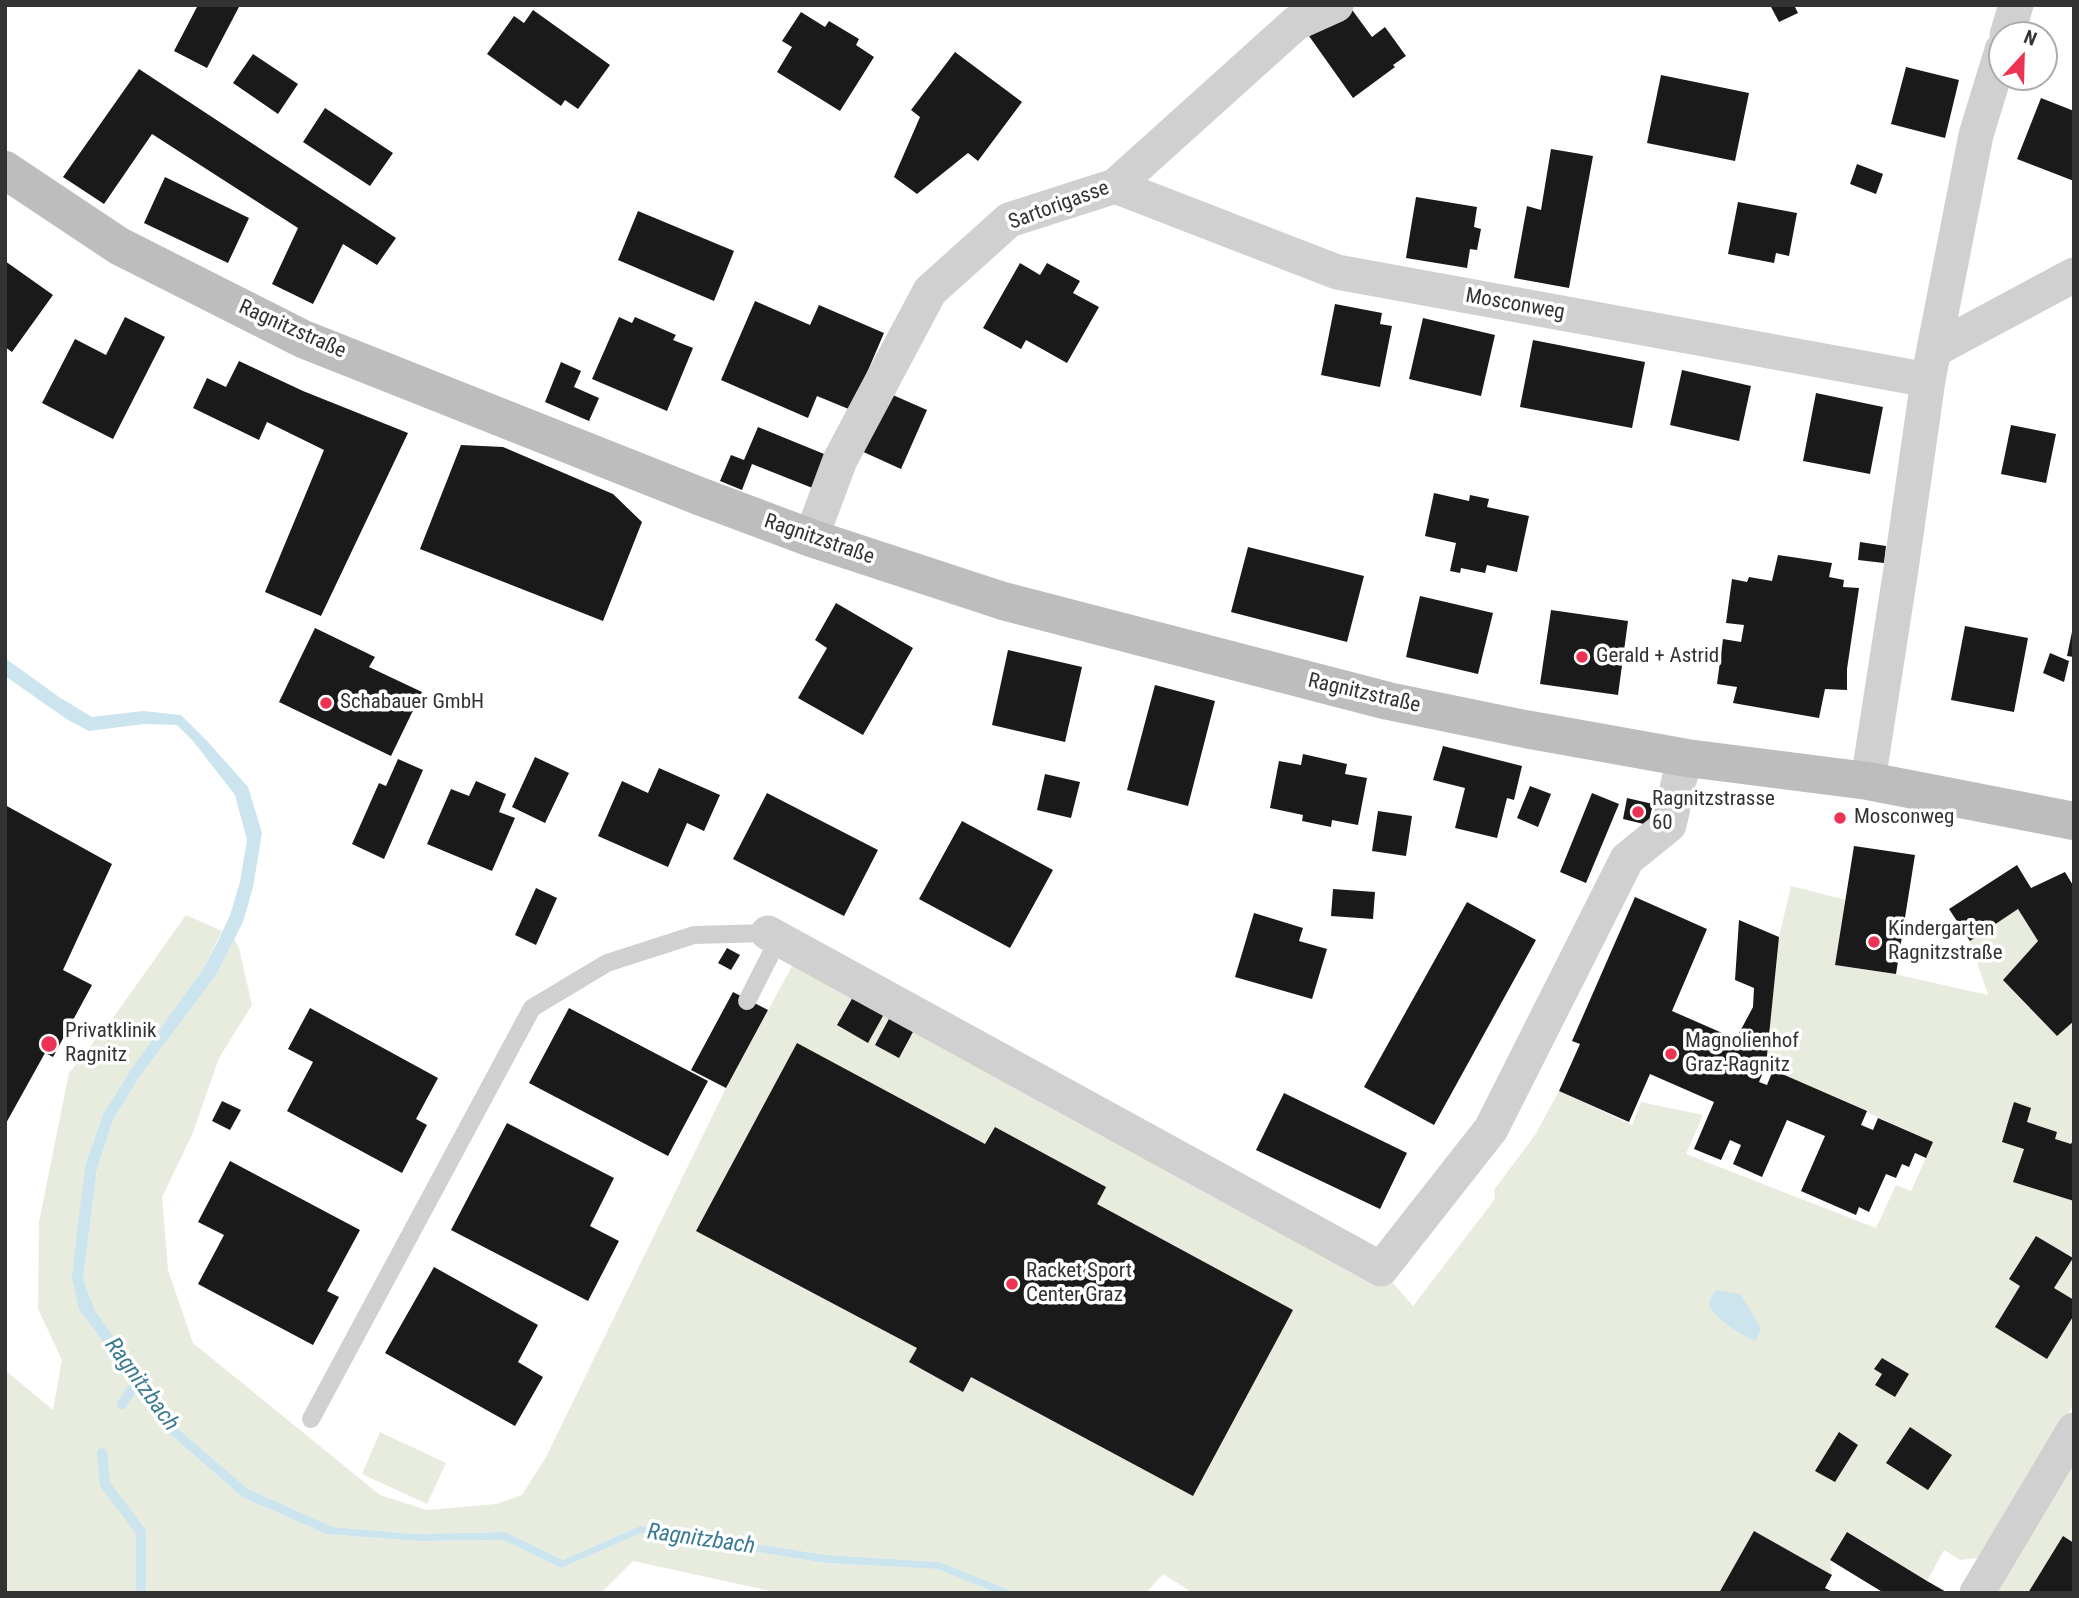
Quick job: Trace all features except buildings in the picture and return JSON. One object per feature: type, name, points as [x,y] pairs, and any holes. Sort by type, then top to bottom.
[{"type":"main road","name":"Ragnitzstraße","points":[[5,170],[119,246],[303,339],[811,538],[1003,601],[1388,701],[1687,758],[1868,781],[2074,821]]},
{"type":"street","name":"Sartorigasse","points":[[811,538],[840,460],[930,291],[1009,220],[1115,186],[1292,14],[1336,5]]},
{"type":"street","points":[[1868,781],[1931,365],[1976,135],[1989,91]]},
{"type":"street","name":"Mosconweg","points":[[1115,186],[1337,272],[1931,365]]},
{"type":"street","points":[[1931,365],[2074,275]]},
{"type":"street","points":[[774,935],[1381,1269],[1491,1129],[1627,859],[1670,825],[1679,780],[1687,758]]},
{"type":"street","points":[[1978,1593],[2074,1430]]},
{"type":"lane","points":[[310,1419],[532,1008],[607,963],[694,935],[774,935],[747,1001]]},
{"type":"shaded area","points":[[1791,886],[1846,900],[1835,965],[1890,973],[1988,995],[1970,941],[2018,909],[2038,941],[2003,980],[2057,1036],[2074,1021],[2074,1404],[1986,1557],[1960,1560],[1944,1550],[1927,1581],[1848,1532],[1830,1560],[1832,1575],[1754,1531],[1719,1593],[1193,1593],[1163,1574],[1146,1593],[1017,1593],[938,1562],[827,1555],[640,1526],[563,1560],[504,1532],[414,1534],[333,1527],[248,1489],[176,1427],[95,1310],[83,1279],[97,1169],[113,1120],[140,1076],[215,977],[234,939],[239,948],[252,1005],[219,1058],[192,1135],[162,1197],[168,1270],[193,1343],[380,1495],[427,1510],[496,1504],[522,1495],[546,1457],[726,1088],[791,968],[806,954],[1381,1269],[1413,1306],[1495,1199],[1494,1190],[1535,1135],[1559,1091],[1632,1125],[1641,1102],[1703,1115],[1686,1154],[1876,1228],[1896,1185],[1911,1191],[1933,1142],[1766,1065],[1779,937]]},
{"type":"shaded area","points":[[186,915],[222,931],[203,969],[132,1068],[103,1114],[86,1163],[79,1309],[170,1434],[242,1497],[326,1534],[416,1541],[503,1540],[561,1568],[641,1533],[825,1563],[937,1569],[997,1593],[780,1593],[633,1561],[601,1593],[5,1593],[5,1370],[53,1410],[62,1360],[38,1309],[39,1222],[69,1073],[115,1015]]},
{"type":"shaded area","points":[[380,1432],[446,1463],[427,1504],[362,1474]]},
{"type":"shaded area","points":[[2074,1461],[2074,1593],[1994,1593]]},
{"type":"water","name":"Ragnitzbach","points":[[5,658],[92,717],[143,711],[181,715],[248,787],[262,833],[253,887],[243,922],[215,977],[140,1076],[113,1120],[97,1169],[83,1279],[95,1310],[176,1427],[248,1489],[333,1527],[414,1534],[505,1532],[563,1560],[640,1526],[827,1555],[939,1562],[1017,1593],[997,1593],[937,1569],[825,1563],[641,1533],[561,1568],[503,1540],[416,1541],[326,1534],[242,1497],[170,1434],[79,1309],[72,1278],[78,1223],[86,1163],[103,1114],[132,1068],[203,969],[218,941],[230,915],[240,882],[247,840],[235,795],[193,741],[177,725],[144,724],[89,731],[68,720],[5,676]]},
{"type":"water","points":[[1716,1290],[1740,1294],[1761,1328],[1756,1341],[1730,1327],[1712,1310],[1710,1302]]},
{"type":"waterway","points":[[122,1404],[138,1380]]},
{"type":"waterway","points":[[102,1453],[105,1484],[141,1532],[141,1593]]},
{"type":"place","name":"Gerald + Astrid","points":[[1582,657]]},
{"type":"place","name":"Schabauer GmbH","points":[[326,703]]},
{"type":"place","name":"Ragnitzstrasse 60","points":[[1638,812]]},
{"type":"place","name":"Mosconweg","points":[[1840,818]]},
{"type":"place","name":"Kindergarten Ragnitzstraße","points":[[1874,942]]},
{"type":"place","name":"Privatklinik Ragnitz","points":[[49,1044]]},
{"type":"place","name":"Magnolienhof Graz-Ragnitz","points":[[1671,1054]]},
{"type":"place","name":"Racket Sport Center Graz","points":[[1012,1284]]}]
